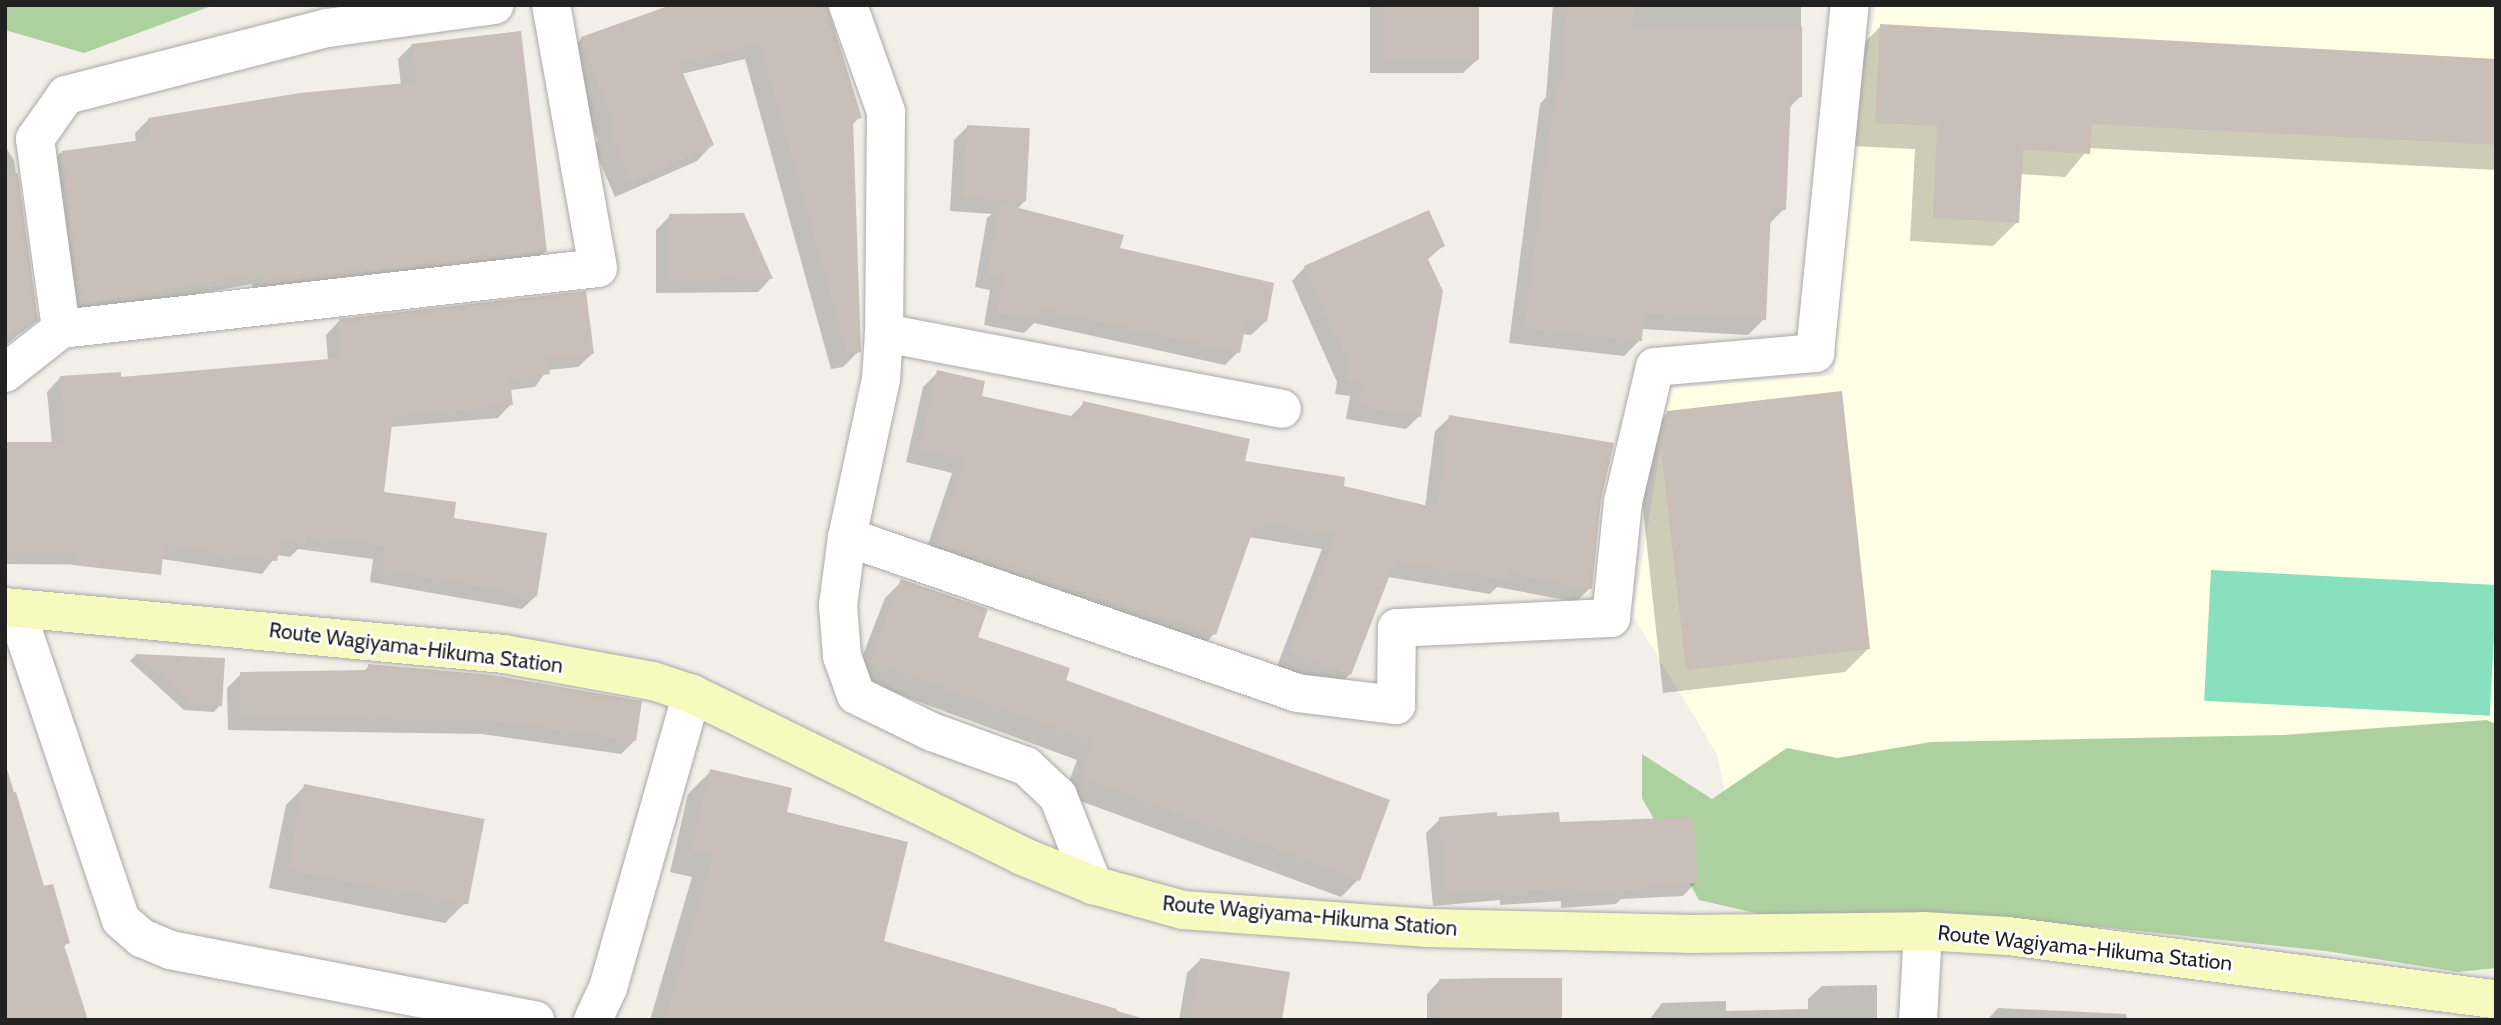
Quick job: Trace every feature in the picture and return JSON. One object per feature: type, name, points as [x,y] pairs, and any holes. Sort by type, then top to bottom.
[{"type":"main road","name":"Route Wagiyama-Hikuma Station","points":[[11,609],[504,654],[653,681],[692,694],[1023,856],[1093,885],[1184,910],[1428,928],[1691,934],[1923,932],[2008,936],[2496,999]]},
{"type":"street","points":[[61,329],[35,139],[66,95],[327,28],[494,5]]},
{"type":"street","points":[[5,373],[61,329],[598,268],[551,5]]},
{"type":"street","points":[[848,5],[886,112],[884,333],[877,403],[846,537],[838,605],[842,656],[856,695],[932,732],[1026,766],[1058,796],[1093,885]]},
{"type":"street","points":[[846,537],[1297,692],[1396,705],[1396,628],[1611,618],[1623,502],[1655,368],[1815,354],[1850,5]]},
{"type":"street","points":[[884,333],[1282,409]]},
{"type":"street","points":[[11,609],[121,920],[142,937],[170,950],[535,1020]]},
{"type":"street","points":[[593,1020],[608,988],[692,694]]},
{"type":"street","points":[[1918,1020],[1923,932]]},
{"type":"shaded area","points":[[1876,5],[2496,5],[2496,935],[1743,878],[1717,754],[1633,616],[1670,388],[1834,375],[1855,121]]},
{"type":"green space","points":[[5,5],[214,5],[84,53],[5,30]]},
{"type":"green space","points":[[2211,570],[2496,585],[2490,716],[2204,701]]},
{"type":"green space","points":[[2487,720],[2496,724],[2496,968],[2458,972],[2326,951],[2101,927],[1777,918],[1699,900],[1642,798],[1642,754],[1712,799],[1787,748],[1837,758],[1931,742],[2283,735]]},
{"type":"building","points":[[671,5],[827,5],[862,118],[853,120],[861,352],[847,354],[760,44],[679,64],[714,145],[631,182],[608,128],[613,126],[581,37]]},
{"type":"building","points":[[1383,5],[1479,5],[1479,60],[1383,60]]},
{"type":"building","points":[[1567,5],[1635,5],[1633,28],[1802,26],[1802,97],[1791,97],[1786,210],[1771,209],[1766,320],[1644,313],[1642,341],[1524,328],[1556,86],[1561,86]]},
{"type":"building","points":[[1880,24],[2496,59],[2496,145],[2092,124],[2090,154],[2023,150],[2019,223],[1933,218],[1937,126],[1875,123]]},
{"type":"building","points":[[521,31],[547,252],[267,284],[265,272],[80,305],[62,151],[150,139],[148,118],[300,93],[416,82],[411,44]]},
{"type":"building","points":[[967,125],[1030,128],[1026,201],[963,198]]},
{"type":"building","points":[[18,173],[38,320],[21,333],[5,336],[5,175]]},
{"type":"building","points":[[1000,203],[1124,235],[1120,248],[1274,283],[1267,322],[1247,319],[1240,353],[1042,309],[1040,320],[997,312],[1003,276],[987,274]]},
{"type":"building","points":[[1429,210],[1445,246],[1426,255],[1443,291],[1421,417],[1359,406],[1363,383],[1348,380],[1350,367],[1304,266]]},
{"type":"building","points":[[744,213],[773,279],[669,280],[669,214]]},
{"type":"building","points":[[586,291],[594,354],[548,359],[550,374],[510,380],[513,405],[393,416],[384,492],[456,502],[454,518],[547,533],[537,597],[382,569],[385,546],[307,536],[305,545],[281,541],[277,561],[164,545],[161,575],[72,565],[74,552],[5,552],[5,442],[65,442],[60,376],[121,372],[121,377],[341,358],[339,319]]},
{"type":"building","points":[[937,370],[985,381],[982,396],[1080,418],[1083,401],[1250,439],[1245,461],[1345,477],[1344,486],[1437,508],[1449,415],[1614,443],[1601,500],[1592,589],[1508,573],[1506,580],[1395,562],[1351,675],[1290,652],[1335,535],[1256,522],[1216,635],[1004,568],[936,545],[965,459],[919,448]]},
{"type":"building","points":[[1842,391],[1870,649],[1686,670],[1660,439],[1667,411]]},
{"type":"building","points":[[901,579],[988,609],[978,637],[1070,668],[1066,680],[1390,800],[1360,881],[1080,777],[1093,742],[870,661]]},
{"type":"building","points":[[135,654],[225,658],[222,706],[191,704]]},
{"type":"building","points":[[368,664],[492,675],[642,701],[636,741],[496,721],[241,717],[240,672],[368,670]]},
{"type":"building","points":[[710,769],[792,788],[787,812],[908,842],[884,941],[1117,1009],[1115,1020],[665,1020],[713,855],[691,850]]},
{"type":"building","points":[[304,784],[485,819],[468,905],[287,869]]},
{"type":"building","points":[[16,792],[44,886],[53,884],[70,943],[64,945],[88,1020],[5,1020],[5,794]]},
{"type":"building","points":[[1497,812],[1497,816],[1559,812],[1560,822],[1694,817],[1698,883],[1574,895],[1574,888],[1446,893],[1439,817]]},
{"type":"building","points":[[1200,958],[1290,972],[1282,1020],[1189,1020]]},
{"type":"building","points":[[1562,978],[1562,1020],[1440,1020],[1439,979]]}]
